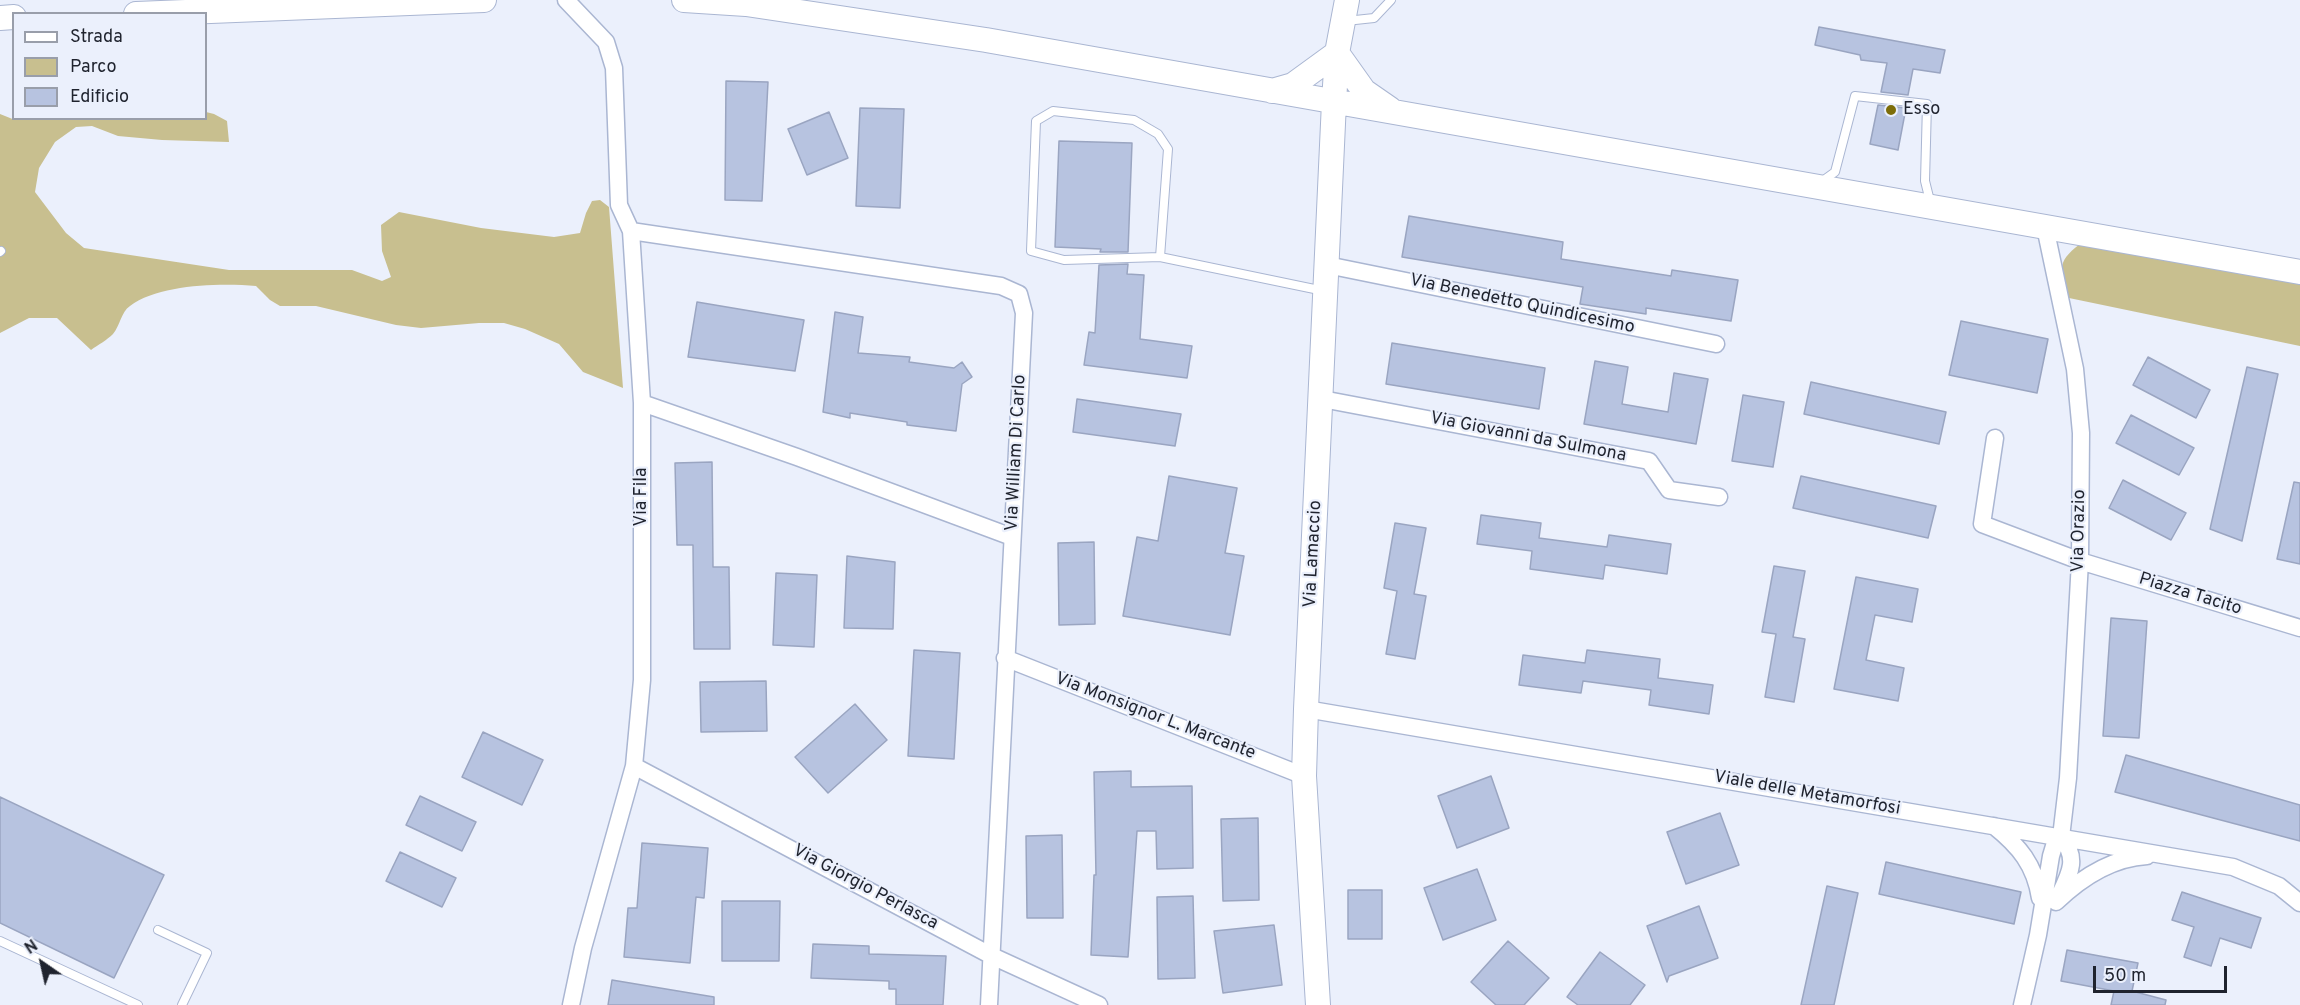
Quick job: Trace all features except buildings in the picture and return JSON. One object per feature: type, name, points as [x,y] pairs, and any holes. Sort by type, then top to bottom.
[{"type":"main road","points":[[186,12],[484,0]]},
{"type":"main road","points":[[684,0],[746,4],[963,37],[2300,272]]},
{"type":"main road","name":"Via Lamaccio","points":[[1318,1005],[1304,776],[1334,102],[1337,53],[1345,11]]},
{"type":"main road","points":[[1269,92],[1293,85],[1337,53],[1364,91],[1397,114]]},
{"type":"street","name":"Via Fila","points":[[566,0],[606,42],[614,68],[619,205],[631,231],[642,403],[642,680],[634,766],[583,948],[571,1005]]},
{"type":"street","name":"Via Orazio","points":[[2022,1005],[2038,935],[2049,906],[2051,856],[2054,846],[2061,837],[2068,778],[2080,561],[2081,433],[2075,369],[2045,227]]},
{"type":"street","name":"Via William Di Carlo","points":[[631,231],[1000,286],[1019,294],[1024,313],[989,1005]]},
{"type":"street","name":"Via Benedetto Quindicesimo","points":[[1327,265],[1716,344]]},
{"type":"street","name":"Via Giovanni da Sulmona","points":[[1322,399],[1649,461],[1669,490],[1719,497]]},
{"type":"street","points":[[642,403],[1012,537]]},
{"type":"street","name":"Piazza Tacito","points":[[1995,438],[1982,524],[2080,561],[2300,628]]},
{"type":"street","name":"Via Monsignor L. Marcante","points":[[1005,658],[1304,776]]},
{"type":"street","name":"Viale delle Metamorfosi","points":[[1306,709],[2233,867],[2279,886],[2300,903]]},
{"type":"street","name":"Via Giorgio Perlasca","points":[[634,766],[992,956],[1099,1005]]},
{"type":"street","name":"Via Orazio","points":[[1993,826],[2012,841],[2029,862],[2049,906]]},
{"type":"street","points":[[2049,906],[2091,873],[2116,862],[2138,856],[2164,855]]},
{"type":"lane","points":[[1345,11],[1374,18],[1391,0]]},
{"type":"lane","points":[[1813,188],[1835,172],[1855,96],[1927,104],[1925,180],[1932,208]]},
{"type":"lane","points":[[1160,257],[1168,149],[1158,134],[1134,120],[1053,111],[1036,121],[1031,251],[1064,260],[1160,257],[1326,292]]},
{"type":"lane","points":[[158,930],[207,953],[182,1005]]},
{"type":"lane","points":[[0,941],[138,1005]]},
{"type":"green space","points":[[207,112],[227,121],[229,142],[118,136],[92,126],[76,127],[55,142],[39,168],[35,192],[66,233],[84,248],[229,270],[352,270],[382,281],[391,277],[382,251],[381,225],[399,212],[481,228],[554,237],[580,233],[592,201],[600,200],[609,207],[623,388],[583,372],[559,344],[525,329],[504,323],[421,328],[396,325],[316,306],[280,306],[256,286],[208,285],[157,293],[130,306],[113,334],[91,350],[57,318],[29,318],[0,333],[0,114],[12,120],[207,120]]},
{"type":"green space","points":[[2080,244],[2300,282],[2300,346],[2069,298],[2062,268],[2063,262]]},
{"type":"place","name":"Esso","points":[[1891,110]]}]
